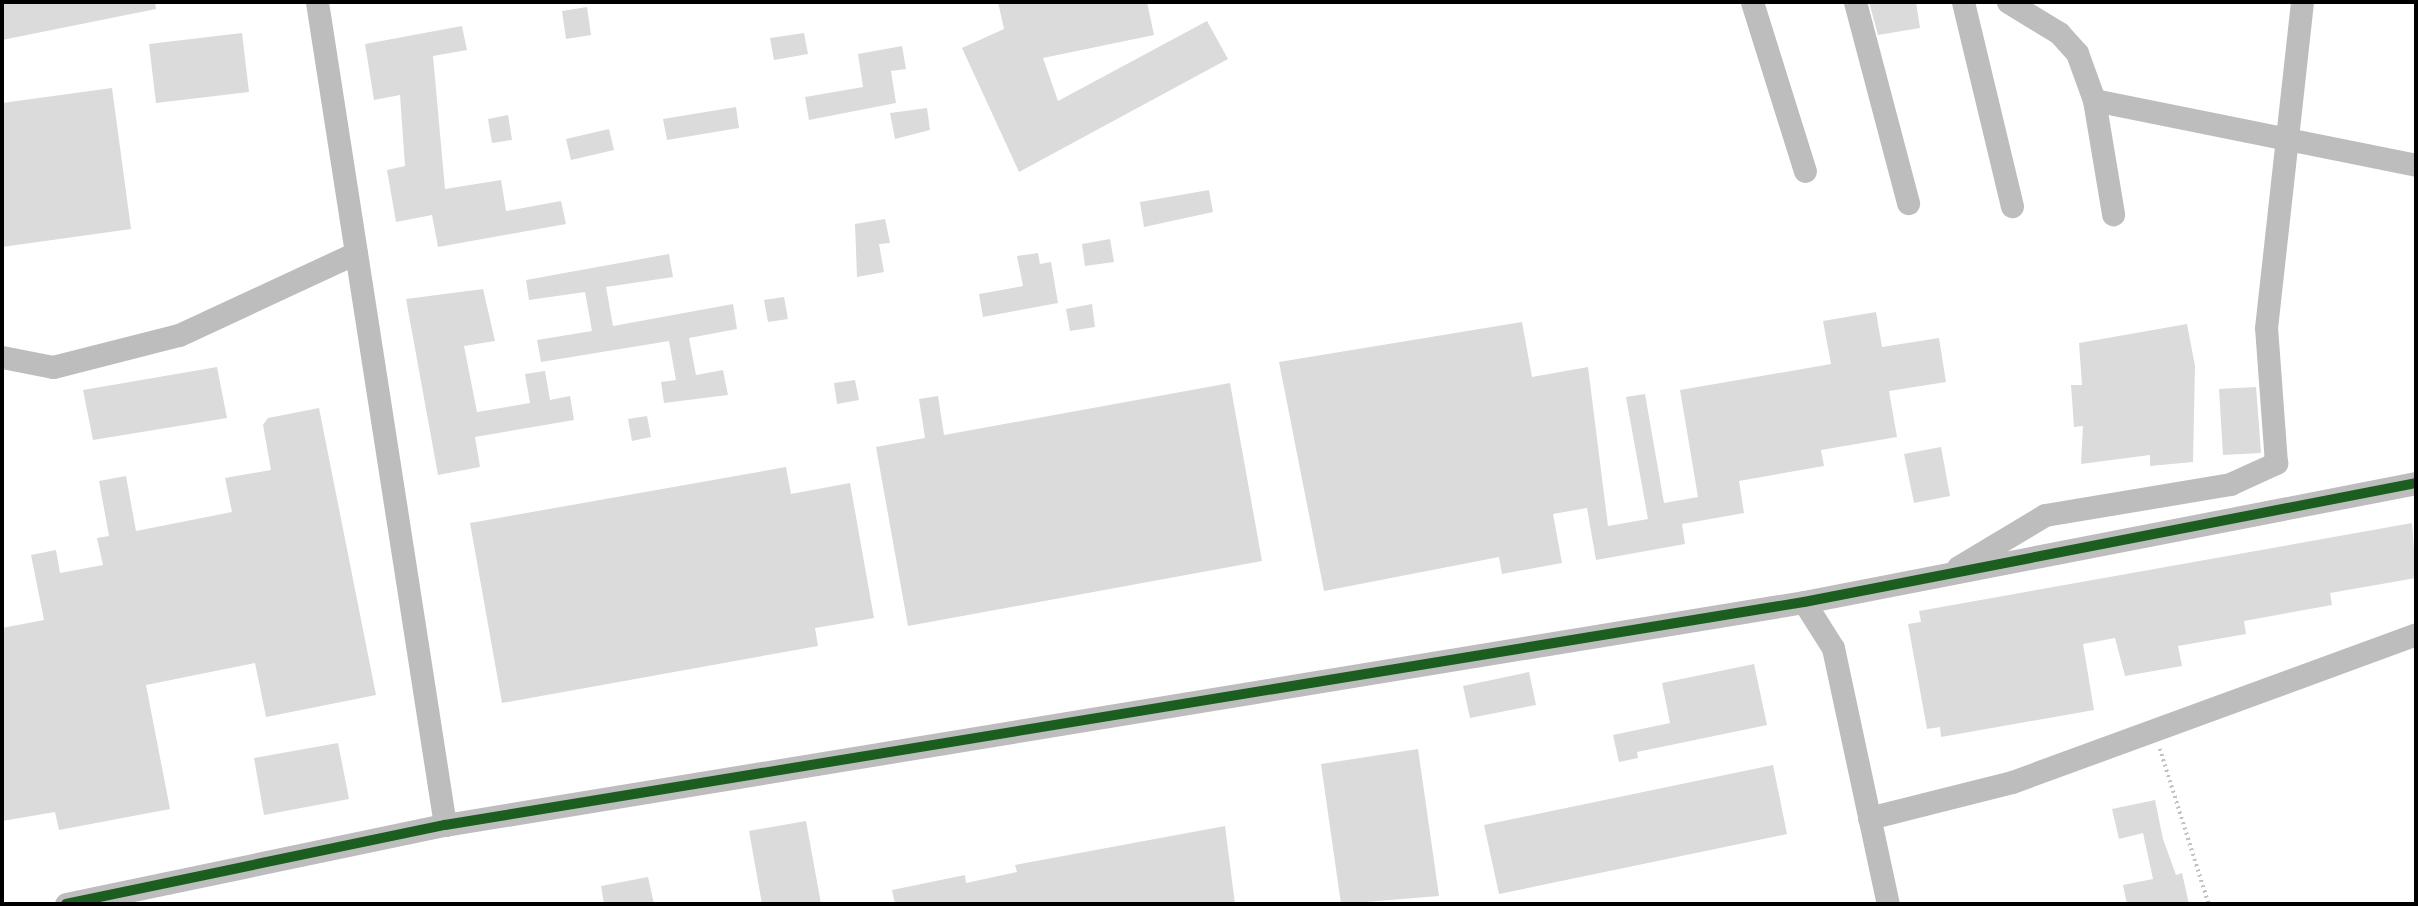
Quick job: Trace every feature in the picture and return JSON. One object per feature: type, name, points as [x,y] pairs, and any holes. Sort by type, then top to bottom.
[{"type":"street","points":[[317,2],[445,825]]},
{"type":"street","points":[[1752,2],[1805,170]]},
{"type":"street","points":[[1855,2],[1908,203]]},
{"type":"street","points":[[1963,2],[2011,206]]},
{"type":"street","points":[[2008,2],[2068,43],[2094,100],[2113,214]]},
{"type":"street","points":[[1953,571],[2045,514],[2230,484],[2276,463],[2266,328],[2291,135],[2302,2]]},
{"type":"street","points":[[2094,100],[2291,135],[2416,165]]},
{"type":"street","points":[[2,357],[53,367],[179,335],[356,253]]},
{"type":"street","points":[[66,904],[445,825],[1804,602],[2416,483]]},
{"type":"street","points":[[1804,602],[1833,648],[1888,904]]},
{"type":"street","points":[[1869,818],[2012,782],[2152,727],[2416,634]]},
{"type":"path","points":[[2152,727],[2209,904]]},
{"type":"building","points":[[2,2],[155,2],[156,9],[2,40]]},
{"type":"building","points":[[998,2],[1147,2],[1154,35],[1043,58],[1058,101],[1207,21],[1228,59],[1019,172],[962,48],[1004,29]]},
{"type":"building","points":[[1869,2],[1916,2],[1920,28],[1878,35]]},
{"type":"building","points":[[587,7],[591,35],[566,39],[562,11]]},
{"type":"building","points":[[462,26],[467,50],[433,56],[445,189],[501,180],[506,211],[561,201],[566,224],[438,247],[432,215],[396,222],[387,170],[405,166],[400,95],[374,100],[365,44]]},
{"type":"building","points":[[242,33],[249,92],[156,103],[149,44]]},
{"type":"building","points":[[804,33],[808,54],[774,60],[770,38]]},
{"type":"building","points":[[902,46],[906,69],[891,71],[896,103],[809,120],[805,97],[863,87],[858,54]]},
{"type":"building","points":[[112,88],[131,229],[2,247],[2,103]]},
{"type":"building","points":[[736,107],[739,128],[667,140],[663,119]]},
{"type":"building","points":[[927,108],[930,130],[895,139],[890,113]]},
{"type":"building","points":[[508,115],[512,140],[492,143],[488,119]]},
{"type":"building","points":[[609,129],[614,150],[571,160],[566,139]]},
{"type":"building","points":[[1209,190],[1213,212],[1144,227],[1140,202]]},
{"type":"building","points":[[885,219],[890,243],[879,244],[884,272],[857,277],[855,224]]},
{"type":"building","points":[[1110,239],[1114,262],[1085,266],[1082,244]]},
{"type":"building","points":[[1038,253],[1040,264],[1051,262],[1058,303],[983,317],[979,294],[1023,286],[1017,256]]},
{"type":"building","points":[[669,254],[673,277],[606,287],[613,326],[733,304],[737,329],[689,338],[696,375],[723,370],[728,395],[664,403],[661,382],[676,380],[669,341],[541,362],[537,340],[592,331],[585,292],[529,300],[526,280]]},
{"type":"building","points":[[483,289],[495,341],[464,346],[477,412],[530,403],[525,374],[545,371],[550,400],[570,396],[574,420],[475,437],[480,467],[438,475],[406,299]]},
{"type":"building","points":[[784,297],[788,319],[768,322],[764,300]]},
{"type":"building","points":[[1092,304],[1095,327],[1070,331],[1066,309]]},
{"type":"building","points":[[1876,312],[1882,347],[1939,338],[1946,382],[1889,391],[1897,437],[1821,450],[1824,466],[1739,481],[1744,513],[1682,524],[1685,544],[1596,560],[1587,508],[1553,514],[1562,563],[1502,574],[1499,557],[1324,591],[1279,362],[1522,322],[1532,377],[1588,367],[1608,526],[1648,519],[1626,397],[1645,394],[1664,503],[1698,497],[1680,390],[1831,364],[1823,321]]},
{"type":"building","points":[[2187,324],[2195,366],[2193,462],[2150,466],[2150,455],[2081,464],[2083,426],[2074,427],[2071,385],[2082,385],[2079,343]]},
{"type":"building","points":[[217,367],[227,418],[93,440],[83,390]]},
{"type":"building","points":[[855,380],[859,400],[837,404],[834,383]]},
{"type":"building","points":[[1230,383],[1262,561],[908,626],[876,447],[925,438],[919,399],[938,396],[944,435]]},
{"type":"building","points":[[2256,387],[2261,453],[2223,455],[2219,389]]},
{"type":"building","points":[[319,408],[376,695],[266,717],[255,663],[146,685],[170,809],[59,830],[55,812],[2,821],[2,628],[44,620],[31,555],[56,550],[60,573],[103,565],[97,538],[109,536],[99,481],[126,476],[136,531],[232,512],[225,478],[271,470],[263,425],[268,418]]},
{"type":"building","points":[[647,416],[651,437],[632,441],[628,419]]},
{"type":"building","points":[[1941,447],[1950,496],[1914,503],[1904,454]]},
{"type":"building","points":[[786,467],[791,494],[850,483],[874,618],[815,628],[818,646],[502,703],[470,523]]},
{"type":"building","points":[[2412,523],[2416,578],[2330,593],[2332,605],[2244,621],[2246,634],[2178,646],[2182,666],[2125,676],[2115,638],[2083,644],[2094,710],[1941,737],[1940,727],[1927,729],[1908,624],[1921,622],[1919,611]]},
{"type":"building","points":[[1754,664],[1767,725],[1637,752],[1638,758],[1619,762],[1613,735],[1670,723],[1662,683]]},
{"type":"building","points":[[1529,672],[1536,705],[1470,718],[1463,686]]},
{"type":"building","points":[[338,743],[349,799],[264,815],[254,758]]},
{"type":"building","points":[[1418,749],[1439,896],[1341,904],[1321,764]]},
{"type":"building","points":[[1773,765],[1787,834],[1499,894],[1484,825]]},
{"type":"building","points":[[2155,800],[2163,839],[2176,875],[2182,873],[2189,904],[2127,904],[2123,885],[2153,879],[2143,833],[2119,839],[2112,809]]},
{"type":"building","points":[[806,821],[821,904],[762,904],[749,831]]},
{"type":"building","points":[[1225,826],[1235,904],[895,904],[892,890],[965,875],[966,883],[1017,872],[1015,865]]},
{"type":"building","points":[[648,877],[654,904],[604,904],[601,886]]},
{"type":"cycle path","points":[[66,904],[445,825],[1804,602],[2416,483]]}]
